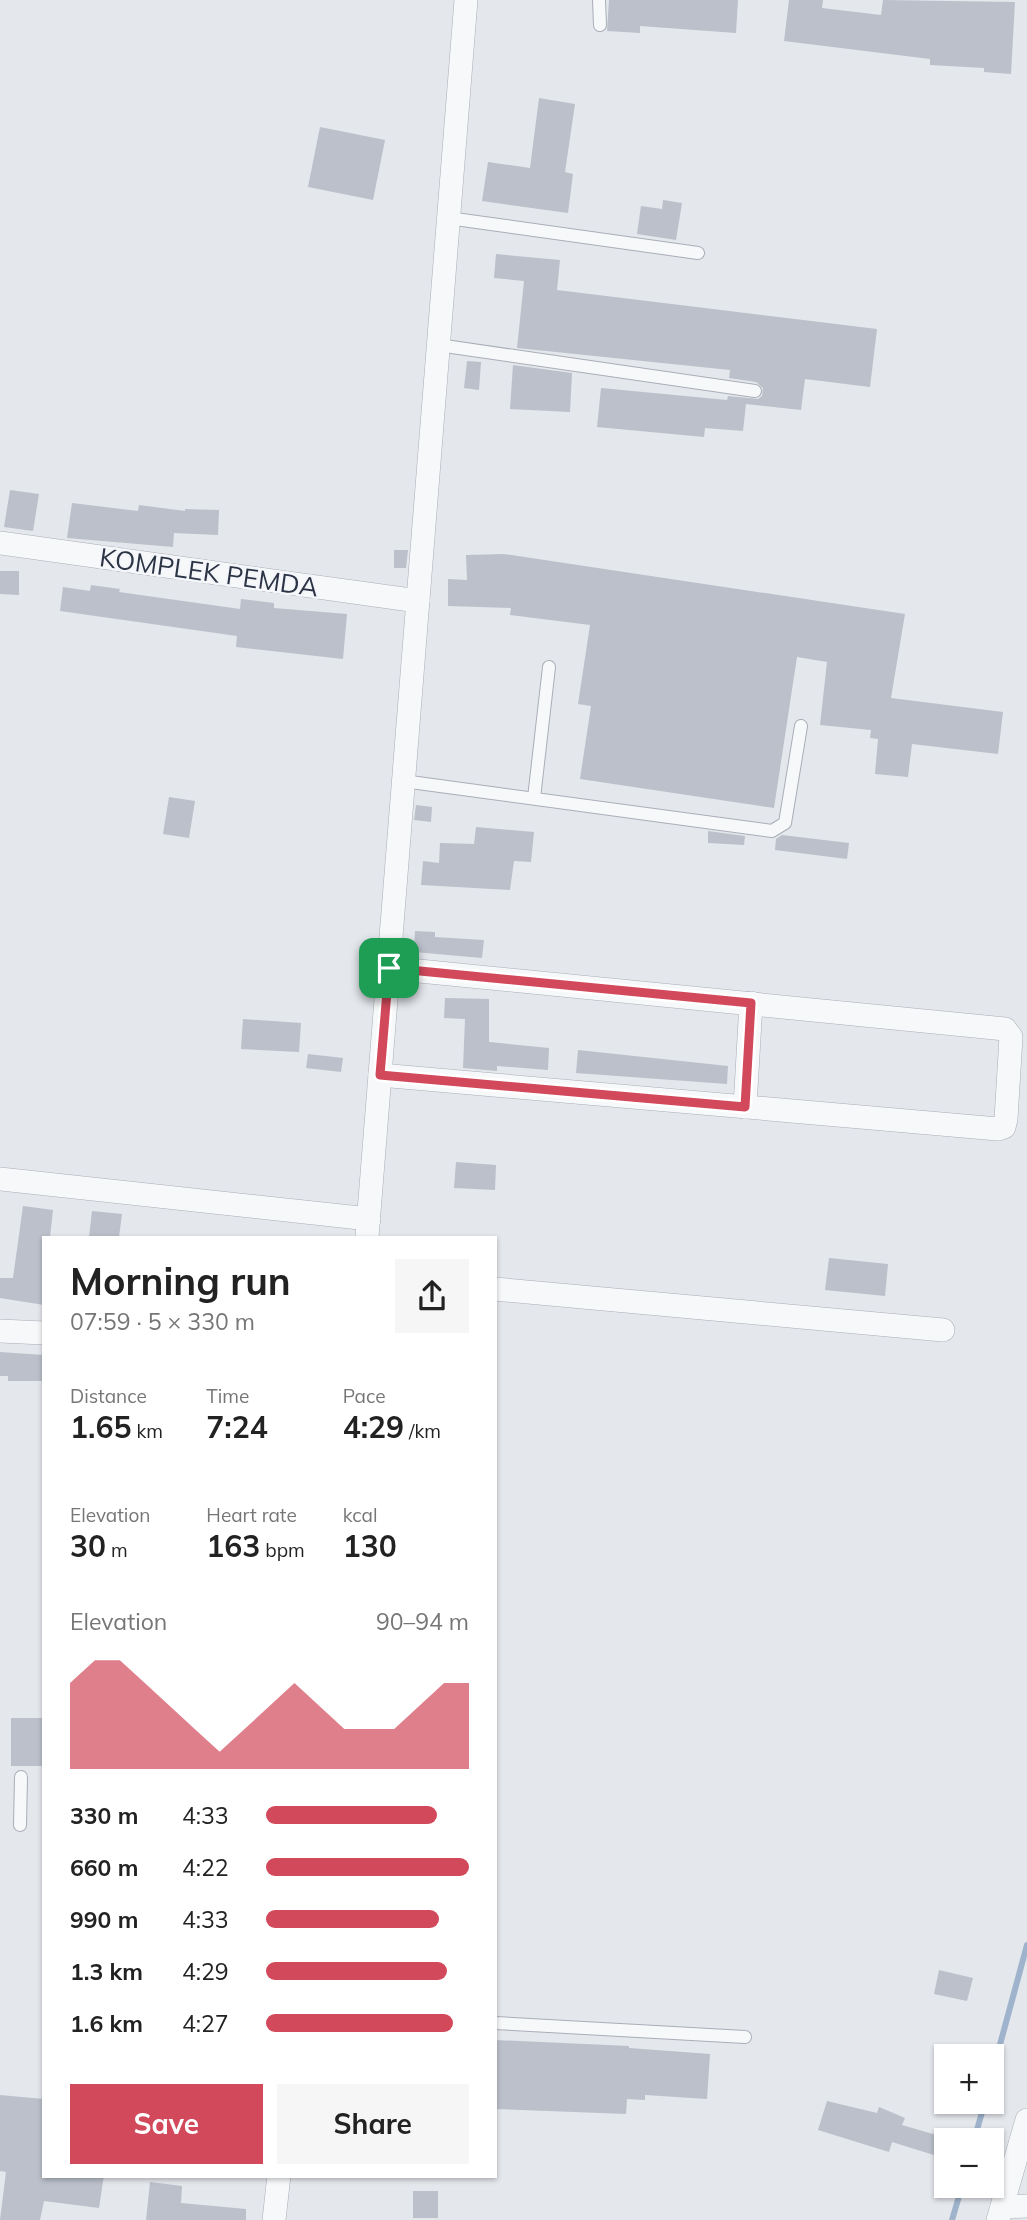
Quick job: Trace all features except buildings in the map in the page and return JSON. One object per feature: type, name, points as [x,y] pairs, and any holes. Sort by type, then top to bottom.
[{"type":"street","points":[[0,1179],[368,1228],[466,0]]},
{"type":"street","name":"KOMPLEK PEMDA","points":[[0,542],[418,601]]},
{"type":"street","points":[[380,1075],[998,1129],[1004,1127],[1006,1119],[1010,1037],[1005,1029],[389,968]]},
{"type":"street","points":[[745,1107],[751,1003]]},
{"type":"street","points":[[497,1289],[943,1330]]},
{"type":"street","points":[[0,1331],[42,1333]]},
{"type":"street","points":[[1000,2214],[1027,2120]]},
{"type":"street","points":[[274,2220],[279,2178]]},
{"type":"street","points":[[1000,2214],[1027,2206]]},
{"type":"lane","points":[[599,0],[600,25]]},
{"type":"lane","points":[[448,218],[698,253]]},
{"type":"lane","points":[[438,345],[755,391]]},
{"type":"lane","points":[[534,798],[550,667]]},
{"type":"lane","points":[[403,781],[772,831],[785,823],[801,726]]},
{"type":"lane","points":[[20,1825],[21,1776]]},
{"type":"lane","points":[[497,2023],[745,2037]]},
{"type":"waterway","points":[[1000,2044],[1027,1945]]},
{"type":"waterway","points":[[977,2128],[982,2114]]},
{"type":"waterway","points":[[952,2220],[958,2198]]},
{"type":"route","points":[[389,968],[751,1003],[745,1107],[380,1075],[389,968]]}]
